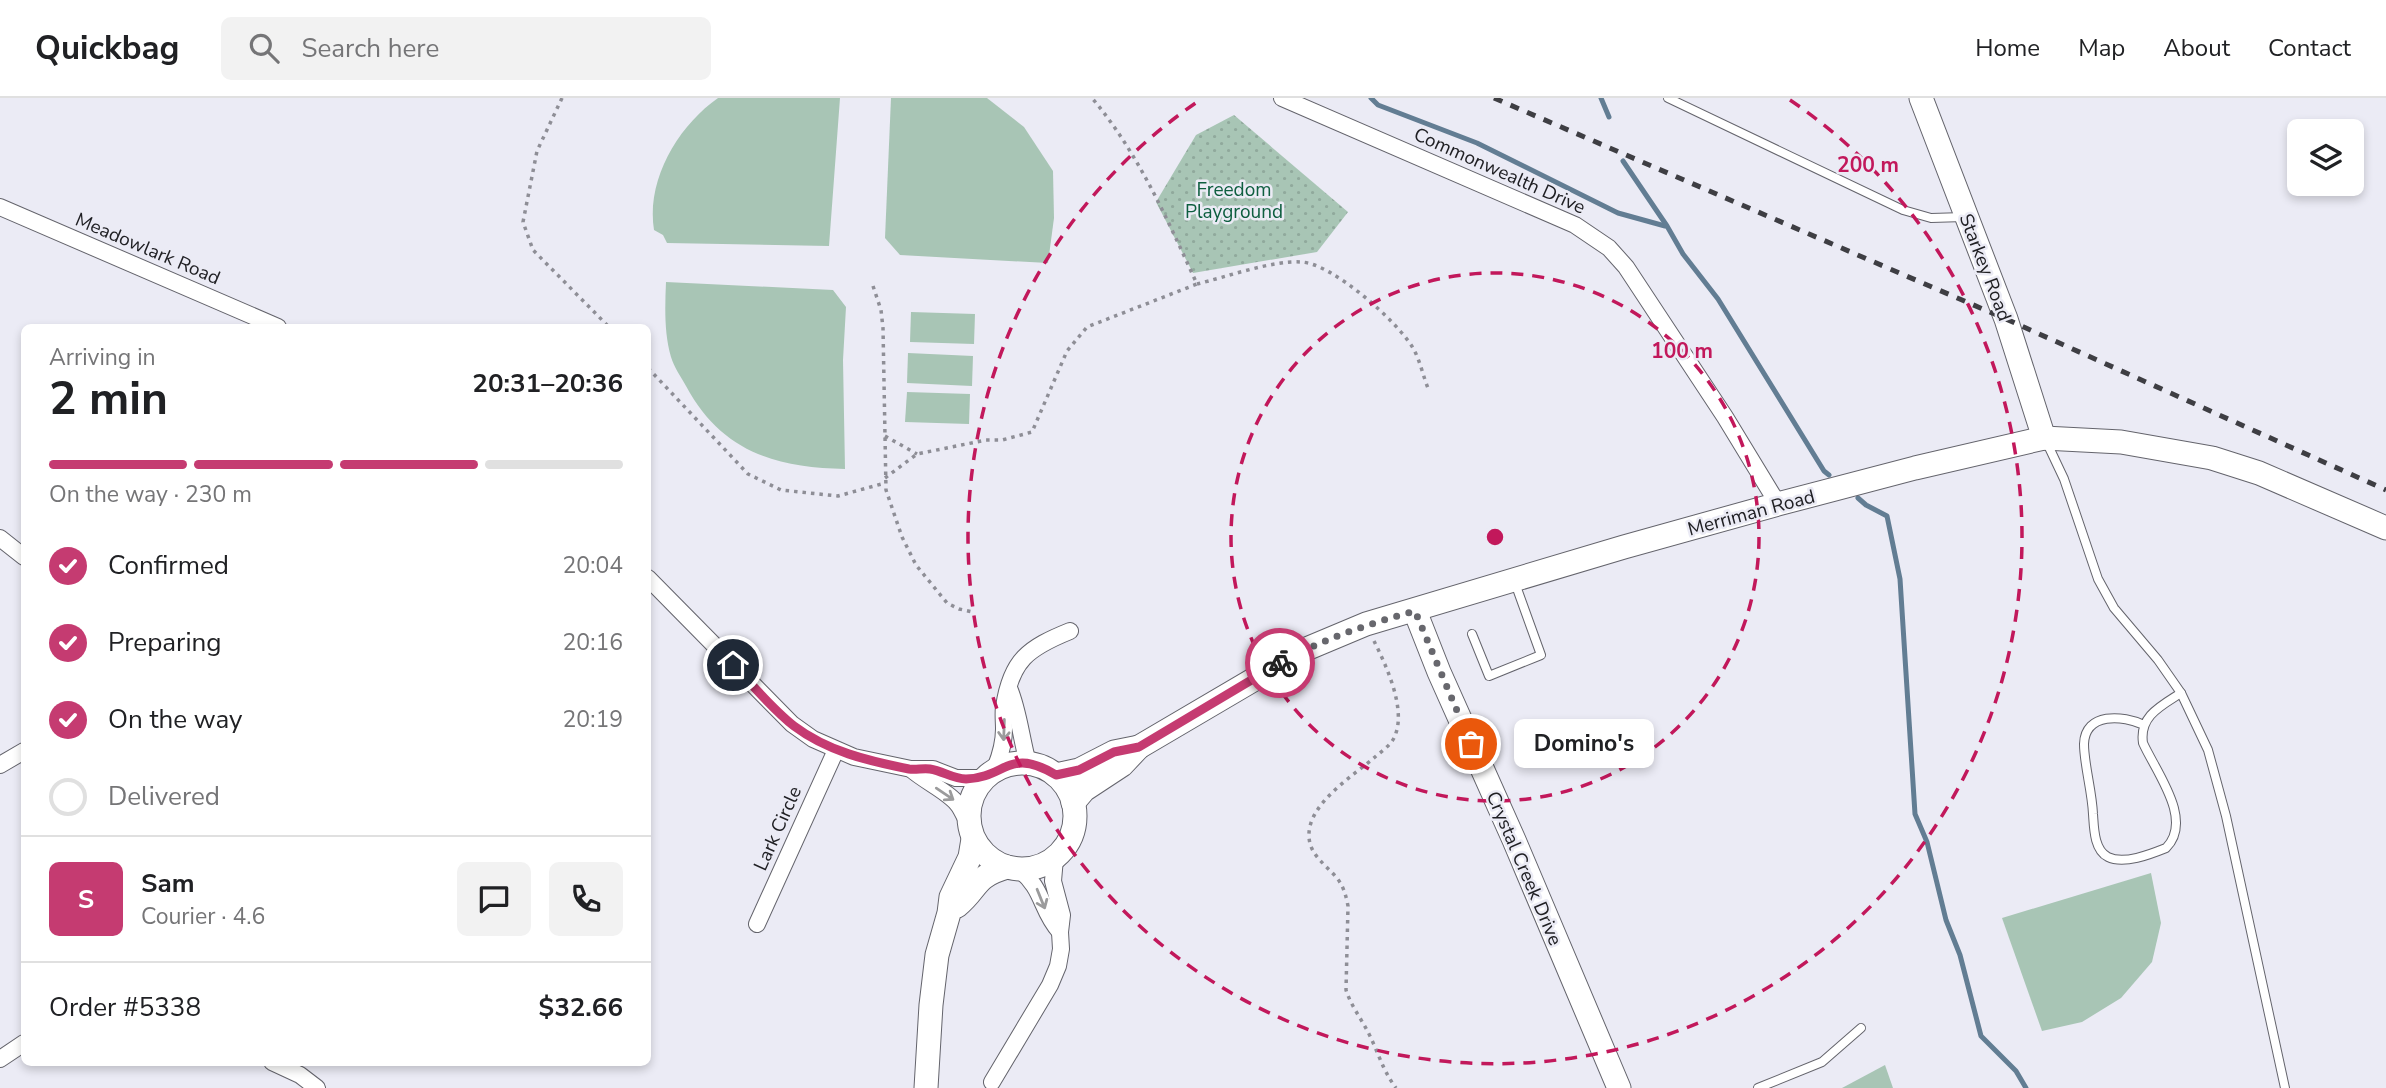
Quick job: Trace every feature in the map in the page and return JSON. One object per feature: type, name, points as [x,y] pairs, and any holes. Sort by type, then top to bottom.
[{"type":"main road","name":"Starkey Road","points":[[1921,98],[2006,319],[2044,438]]},
{"type":"main road","name":"Merriman Road","points":[[1073,803],[1084,790],[1122,765],[1139,747],[1304,650],[1366,624],[1778,504],[2044,438],[2121,442],[2212,458],[2259,473],[2386,528]]},
{"type":"main road","name":"Crystal Creek Drive","points":[[1415,611],[1619,1088]]},
{"type":"main road","name":"Merriman Road","points":[[1056,775],[1079,770],[1114,752],[1139,747]]},
{"type":"main road","points":[[926,1088],[933,977],[951,897],[970,857],[971,800],[989,774],[1016,763],[1043,767],[1056,775],[1067,788],[1075,818],[1072,833],[1065,846],[1055,858],[1044,865],[993,871],[980,879],[962,902],[949,913]]},
{"type":"main road","points":[[972,833],[987,857],[1013,868]]},
{"type":"street","name":"Commonwealth Drive","points":[[1282,98],[1576,225],[1609,248],[1626,267],[1710,393],[1778,504]]},
{"type":"street","name":"Meadowlark Road","points":[[0,206],[271,324]]},
{"type":"street","points":[[0,538],[21,555]]},
{"type":"street","points":[[651,581],[792,724],[813,739],[854,757],[911,769],[933,769],[965,779],[989,774],[1003,743],[1004,708],[1013,670],[1024,654],[1041,642],[1070,631]]},
{"type":"street","points":[[1009,688],[1017,706],[1020,736],[1028,763]]},
{"type":"street","name":"Lark Circle","points":[[757,924],[836,750]]},
{"type":"street","points":[[0,765],[21,753]]},
{"type":"street","points":[[911,769],[959,805],[972,833]]},
{"type":"street","points":[[992,1082],[1050,985],[1058,966],[1062,915],[1053,881],[1055,858]]},
{"type":"street","points":[[1013,868],[1031,879],[1049,920],[1060,932]]},
{"type":"street","points":[[0,1059],[21,1045]]},
{"type":"street","points":[[280,1066],[317,1088]]},
{"type":"lane","points":[[1668,98],[1903,210],[1931,218],[1966,217]]},
{"type":"lane","points":[[2044,438],[2064,479],[2098,579],[2114,608],[2158,660],[2181,693],[2208,750],[2226,816],[2285,1088]]},
{"type":"lane","points":[[1472,634],[1489,676],[1541,655],[1514,580]]},
{"type":"lane","points":[[2144,725],[2116,717],[2102,719],[2093,724],[2084,744],[2092,791],[2094,829],[2100,850],[2106,857],[2116,860],[2166,848],[2175,834],[2175,810],[2143,743],[2144,725],[2151,713],[2181,693]]},
{"type":"lane","points":[[1758,1088],[1822,1062],[1861,1028]]},
{"type":"path","points":[[562,98],[537,151],[523,222],[533,250],[606,324]]},
{"type":"path","points":[[1092,98],[1115,125],[1153,190],[1197,284]]},
{"type":"path","points":[[651,371],[748,474],[781,490],[838,496],[885,481],[917,454],[986,440],[1002,440],[1032,432],[1067,351],[1087,327],[1197,284],[1289,261],[1305,262],[1323,269],[1382,312],[1413,348],[1428,388]]},
{"type":"path","points":[[873,286],[881,310],[883,328],[885,481],[902,537],[916,565],[935,591],[947,603],[973,612]]},
{"type":"path","points":[[885,435],[917,454]]},
{"type":"path","points":[[1366,624],[1393,687],[1397,732],[1387,746],[1327,797],[1313,819],[1309,838],[1315,855],[1335,876],[1348,906],[1346,989],[1349,1002],[1371,1038],[1386,1075],[1396,1088]]},
{"type":"green space","points":[[718,98],[840,98],[829,246],[667,243],[663,235],[654,230],[655,192],[668,156],[690,123]]},
{"type":"green space","points":[[891,98],[987,98],[1024,127],[1053,171],[1054,218],[1048,263],[900,255],[885,238]]},
{"type":"green space","name":"Freedom Playground","points":[[1234,115],[1348,212],[1317,252],[1193,273],[1156,202],[1196,135]]},
{"type":"green space","points":[[666,282],[833,290],[846,307],[843,360],[845,469],[796,465],[752,452],[733,441],[716,426],[700,408],[671,357],[666,329]]},
{"type":"green space","points":[[911,312],[975,314],[974,344],[910,342]]},
{"type":"green space","points":[[908,353],[973,356],[972,386],[907,383]]},
{"type":"green space","points":[[907,392],[970,394],[969,424],[905,422]]},
{"type":"green space","points":[[2151,873],[2161,923],[2152,962],[2121,998],[2082,1022],[2042,1031],[2002,918]]},
{"type":"green space","points":[[1885,1065],[1893,1088],[1842,1088]]},
{"type":"waterway","points":[[1371,98],[1378,105],[1477,143],[1618,213],[1665,226]]},
{"type":"waterway","points":[[1601,98],[1609,117]]},
{"type":"waterway","points":[[1623,161],[1683,254],[1718,299],[1829,475]]},
{"type":"waterway","points":[[1858,498],[1887,516],[1900,579],[1915,814],[1927,842],[1946,920],[1960,955],[1981,1036],[2016,1071],[2026,1088]]},
{"type":"railway","points":[[1494,98],[2006,319],[2386,490]]},
{"type":"way so far","points":[[1280,663],[1366,624],[1415,611],[1471,744]]},
{"type":"place","name":"Domino's","points":[[1471,744]]},
{"type":"route","points":[[733,665],[792,724],[813,739],[854,757],[911,769],[933,769],[965,779],[985,778],[1004,766],[1016,763],[1043,767],[1056,775],[1079,770],[1114,752],[1139,747],[1280,663]]}]
